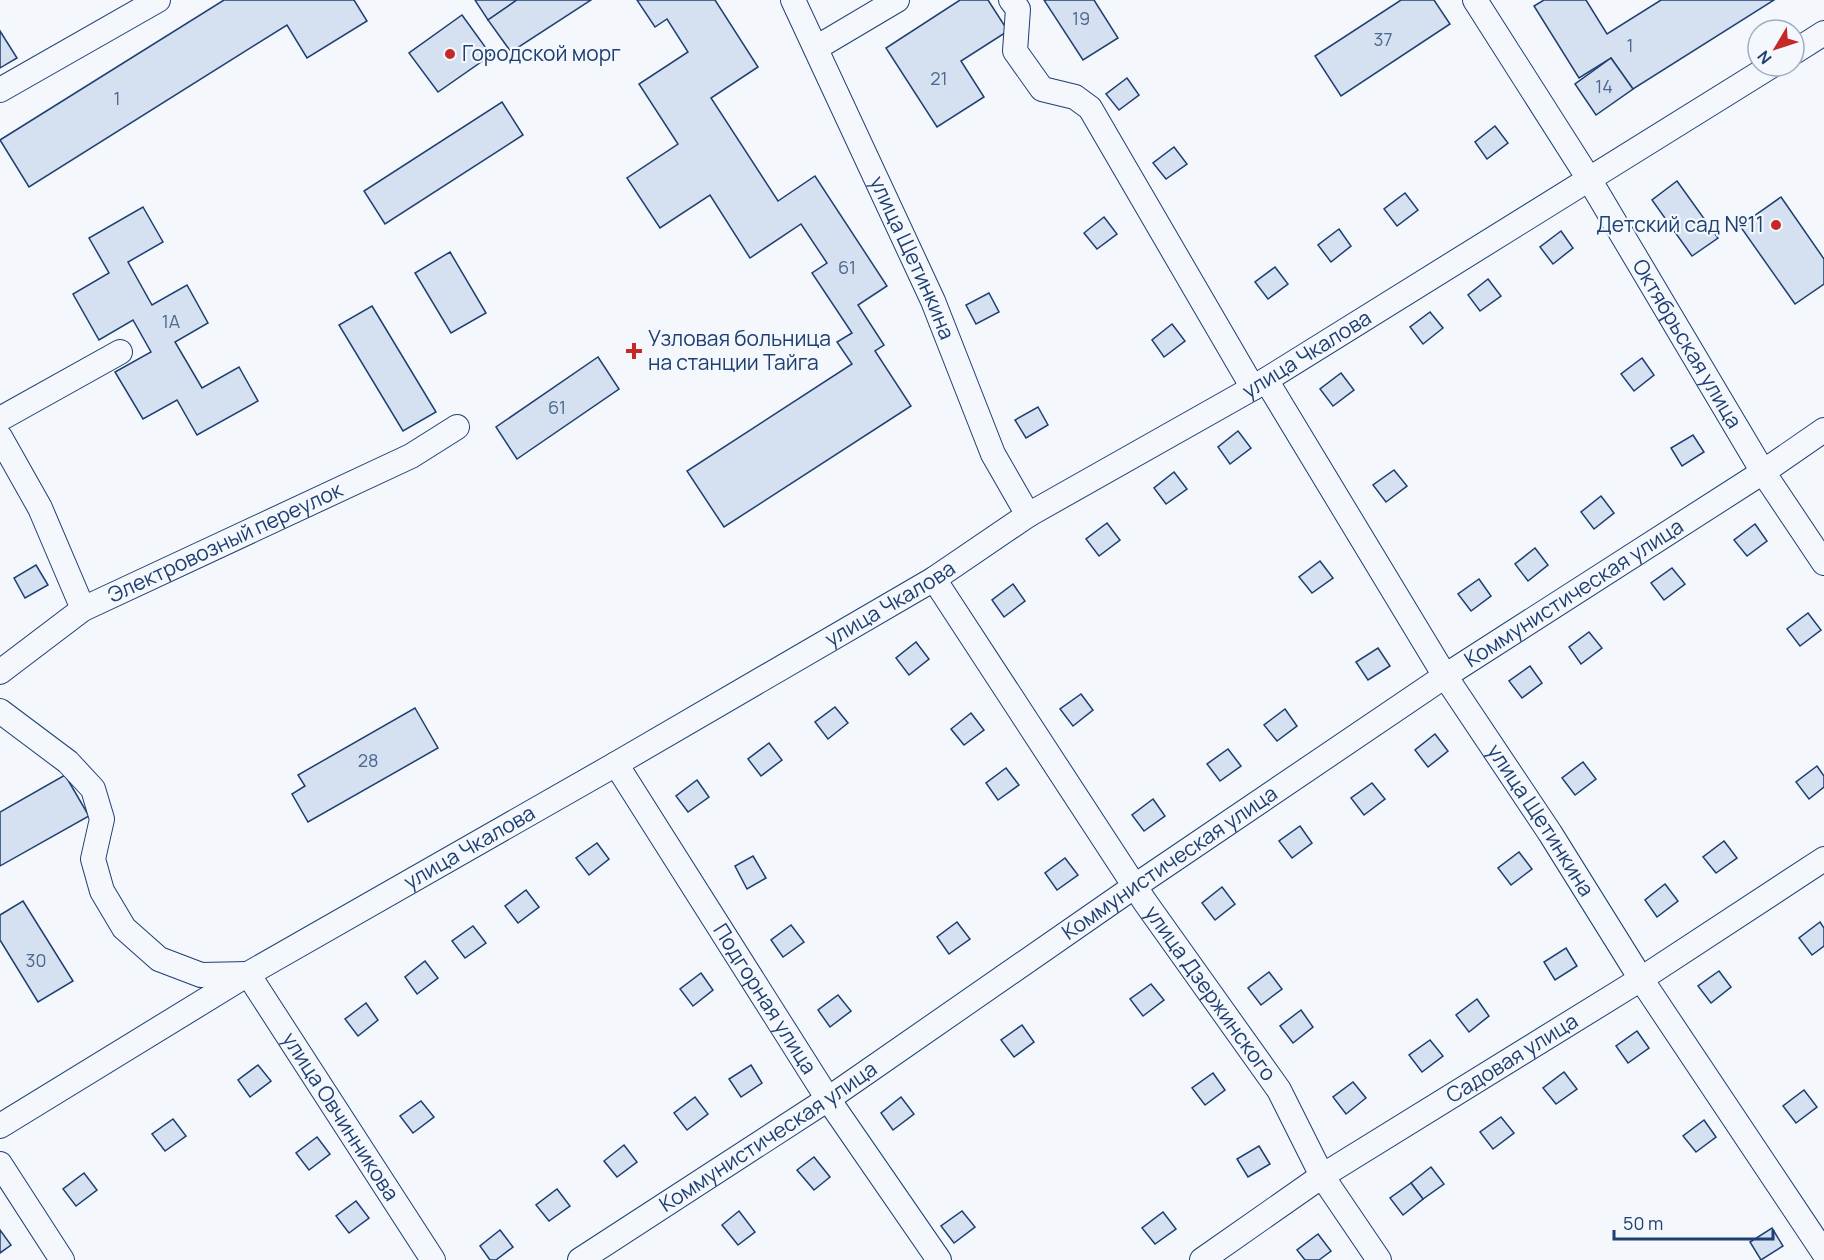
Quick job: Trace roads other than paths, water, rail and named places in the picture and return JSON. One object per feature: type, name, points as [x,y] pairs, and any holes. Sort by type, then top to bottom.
[{"type":"street","points":[[0,90],[158,0]]},
{"type":"street","name":"улица Щетинкина","points":[[793,0],[933,301],[993,454],[1028,515]]},
{"type":"street","points":[[816,48],[897,0]]},
{"type":"street","name":"улица Щетинкина","points":[[1011,0],[1018,9],[1015,51],[1042,89],[1075,97],[1090,108],[1260,384],[1445,676],[1550,833],[1641,979],[1824,1253]]},
{"type":"street","name":"Октябрьская улица","points":[[1475,0],[1589,179],[1763,472],[1824,563]]},
{"type":"street","points":[[1806,44],[1824,33]]},
{"type":"street","name":"улица Чкалова","points":[[0,1126],[248,974],[934,579],[1028,515],[1260,384],[1752,78]]},
{"type":"street","points":[[0,419],[120,352]]},
{"type":"street","name":"Электровозный переулок","points":[[0,672],[83,609],[411,456],[457,427]]},
{"type":"street","name":"Коммунистическая улица","points":[[580,1260],[828,1099],[1135,886],[1445,676],[1763,472],[1824,430]]},
{"type":"street","points":[[0,437],[40,508],[83,609]]},
{"type":"street","name":"улица Дзержинского","points":[[934,579],[1135,886],[1279,1090],[1322,1176],[1379,1260]]},
{"type":"street","points":[[0,711],[68,762],[93,789],[102,819],[93,860],[102,891],[124,928],[159,959],[201,975],[248,974]]},
{"type":"street","name":"Подгорная улица","points":[[616,764],[828,1099],[939,1260]]},
{"type":"street","name":"Садовая улица","points":[[1202,1260],[1322,1176],[1641,979],[1824,859]]},
{"type":"street","name":"улица Овчинникова","points":[[248,974],[433,1260]]},
{"type":"street","points":[[0,1164],[62,1260]]},
{"type":"place","name":"Городской морг","points":[[450,54]]},
{"type":"place","name":"Детский сад №11","points":[[1776,225]]},
{"type":"place","name":"Узловая больница на станции Тайга","points":[[634,351]]}]
